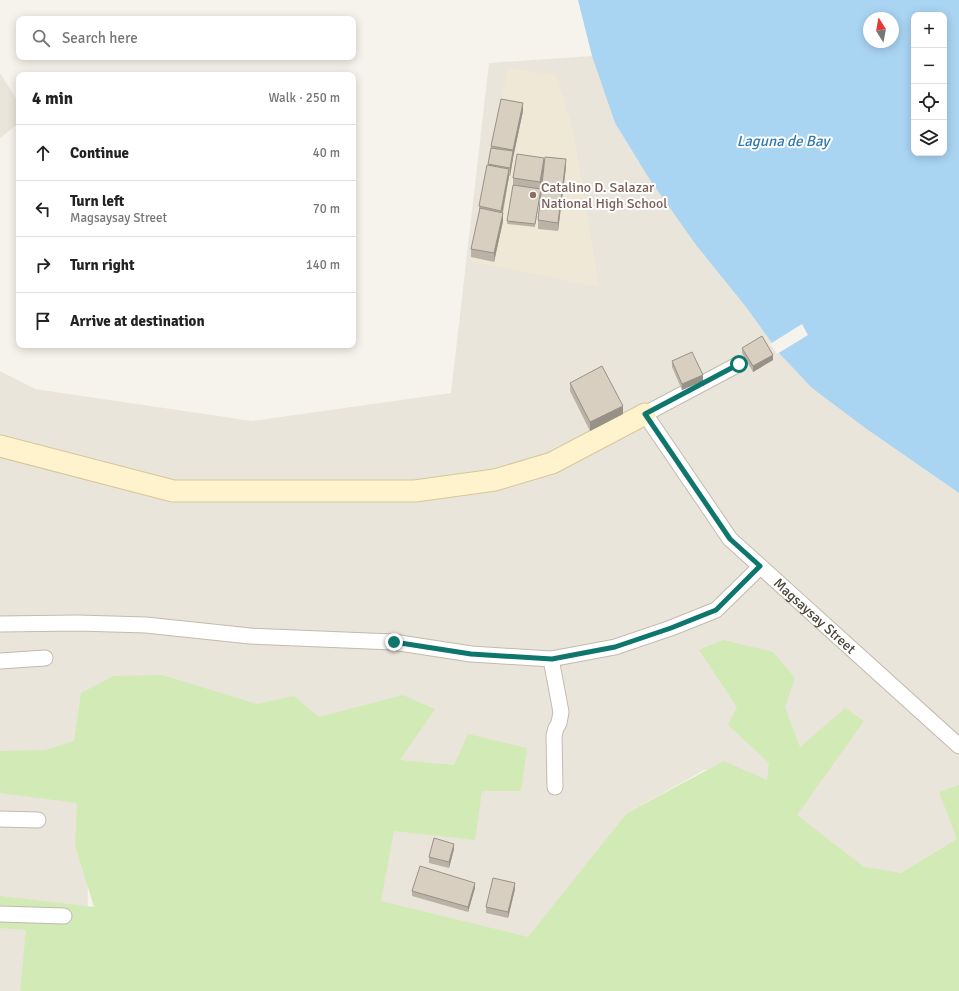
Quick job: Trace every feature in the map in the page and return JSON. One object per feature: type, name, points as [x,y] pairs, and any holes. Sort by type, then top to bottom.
[{"type":"street","points":[[0,446],[173,491],[415,491],[495,480],[552,463],[739,364]]},
{"type":"street","name":"Magsaysay Street","points":[[645,414],[730,539],[959,746]]},
{"type":"street","points":[[0,624],[78,623],[146,625],[250,636],[394,642],[471,654],[552,659],[615,647],[671,628],[716,610],[760,566]]},
{"type":"street","points":[[0,661],[45,658]]},
{"type":"street","points":[[552,659],[561,712],[554,736],[555,787]]},
{"type":"street","points":[[0,819],[38,820]]},
{"type":"street","points":[[0,914],[64,916]]},
{"type":"shaded area","points":[[592,56],[615,123],[650,180],[696,245],[746,307],[779,353],[868,430],[959,493],[959,875],[860,904],[779,853],[706,769],[627,813],[528,957],[320,887],[89,728],[87,991],[0,991],[0,371],[35,389],[252,421],[451,393],[489,63]]},
{"type":"shaded area","name":"Catalino D. Salazar National High School","points":[[508,68],[556,75],[573,130],[599,287],[470,261]]},
{"type":"shaded area","points":[[0,73],[16,98],[16,125],[0,138]]},
{"type":"green space","points":[[723,640],[773,652],[795,678],[785,707],[800,747],[845,708],[864,721],[797,815],[864,867],[901,873],[957,839],[939,792],[959,785],[959,991],[20,991],[26,930],[0,928],[0,896],[94,907],[75,845],[77,803],[0,793],[0,751],[45,750],[74,741],[81,693],[114,676],[162,675],[257,704],[294,696],[319,717],[403,695],[435,709],[400,760],[454,765],[468,734],[527,748],[521,791],[482,791],[475,840],[394,831],[381,901],[528,937],[627,813],[724,761],[767,780],[769,763],[728,725],[737,707],[699,650]]},
{"type":"water","name":"Laguna de Bay","points":[[578,0],[959,0],[959,493],[868,430],[812,388],[779,353],[746,307],[696,245],[650,180],[615,123],[592,56]]},
{"type":"pier","points":[[802,324],[808,335],[777,354],[770,344]]},
{"type":"building","points":[[501,99],[523,103],[513,150],[491,146]]},
{"type":"building","points":[[491,148],[513,151],[510,168],[488,164]]},
{"type":"building","points":[[517,154],[544,158],[540,182],[513,178]]},
{"type":"building","points":[[545,157],[566,159],[558,223],[538,220]]},
{"type":"building","points":[[487,165],[509,169],[501,211],[479,206]]},
{"type":"building","points":[[513,185],[541,189],[535,224],[507,221]]},
{"type":"building","points":[[480,208],[503,213],[494,253],[471,249]]},
{"type":"building","points":[[762,336],[773,355],[753,366],[742,348]]},
{"type":"building","points":[[692,352],[703,375],[682,384],[672,361]]},
{"type":"building","points":[[602,366],[623,406],[590,422],[570,383]]},
{"type":"building","points":[[434,838],[454,844],[449,862],[429,857]]},
{"type":"building","points":[[420,866],[475,883],[468,907],[412,891]]},
{"type":"building","points":[[493,878],[515,883],[508,912],[486,907]]},
{"type":"place","name":"Catalino D. Salazar National High School","points":[[533,195]]},
{"type":"route","points":[[394,642],[471,654],[552,659],[615,647],[671,628],[716,610],[760,566],[730,539],[645,414],[739,364]]}]
